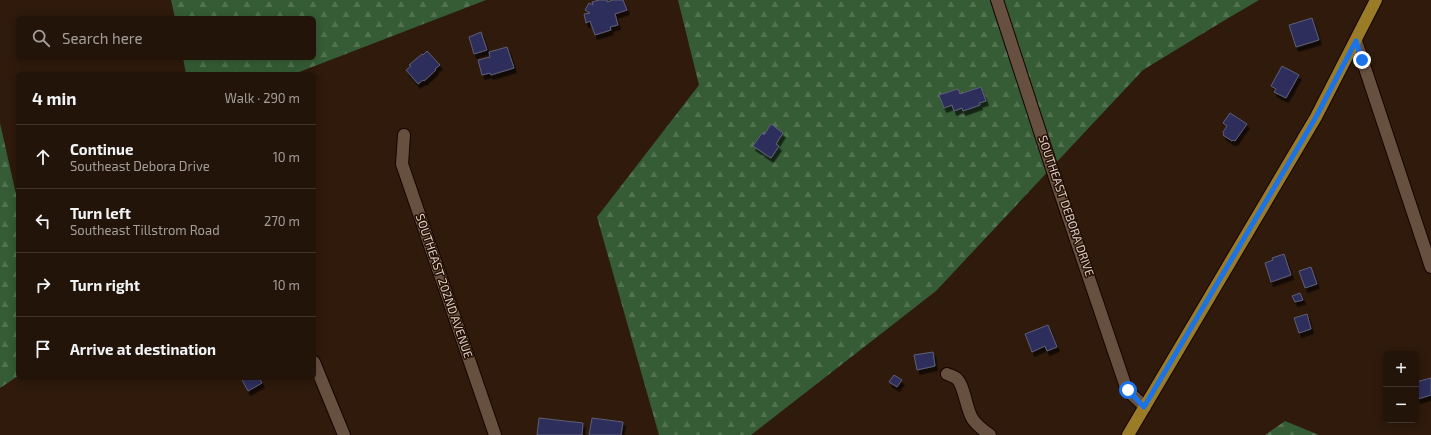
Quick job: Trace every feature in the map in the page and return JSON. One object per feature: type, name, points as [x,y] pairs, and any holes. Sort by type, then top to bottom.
[{"type":"main road","points":[[1128,435],[1316,117],[1376,0]]},
{"type":"street","name":"SOUTHEAST DEBORA DRIVE","points":[[997,0],[1057,184],[1128,390],[1144,407]]},
{"type":"street","points":[[1356,41],[1431,267]]},
{"type":"street","name":"SOUTHEAST 202ND AVENUE","points":[[404,135],[402,164],[495,435]]},
{"type":"street","points":[[316,367],[344,435]]},
{"type":"street","points":[[947,374],[956,378],[960,383],[967,408],[972,418],[978,426],[990,435]]},
{"type":"green space","points":[[171,0],[486,0],[299,72],[186,72],[183,60],[316,60],[316,16],[175,16]]},
{"type":"green space","points":[[678,0],[1259,0],[1143,70],[936,291],[751,435],[659,435],[597,217],[699,85]]},
{"type":"green space","points":[[0,123],[16,194],[16,377],[0,388]]},
{"type":"green space","points":[[1285,421],[1319,435],[1265,435]]},
{"type":"building","points":[[607,0],[607,2],[613,0],[623,0],[627,10],[615,14],[618,25],[610,27],[611,30],[595,35],[590,21],[586,23],[584,14],[590,13],[585,10],[589,3],[593,5],[592,2]]},
{"type":"building","points":[[1312,18],[1319,40],[1296,47],[1289,25]]},
{"type":"building","points":[[481,32],[487,50],[474,54],[469,37]]},
{"type":"building","points":[[507,47],[514,68],[491,75],[490,73],[482,75],[478,60],[490,57],[489,52]]},
{"type":"building","points":[[427,51],[440,65],[424,81],[423,80],[418,84],[406,70],[411,66],[409,65]]},
{"type":"building","points":[[1282,66],[1299,75],[1286,98],[1274,92],[1276,89],[1271,86]]},
{"type":"building","points":[[981,87],[986,101],[979,103],[980,105],[963,111],[962,108],[954,111],[952,105],[944,108],[939,95],[958,89],[960,94]]},
{"type":"building","points":[[1230,113],[1247,124],[1235,141],[1232,141],[1223,135],[1223,132],[1227,126],[1223,123]]},
{"type":"building","points":[[771,124],[783,133],[776,144],[779,146],[771,158],[753,146],[762,133],[764,135]]},
{"type":"building","points":[[1284,254],[1291,275],[1271,282],[1265,263],[1273,260],[1272,258]]},
{"type":"building","points":[[1311,267],[1317,284],[1305,288],[1299,271]]},
{"type":"building","points":[[1300,293],[1303,300],[1295,302],[1292,296]]},
{"type":"building","points":[[1307,314],[1311,329],[1299,333],[1294,318]]},
{"type":"building","points":[[1048,325],[1057,347],[1047,351],[1045,346],[1032,352],[1025,334]]},
{"type":"building","points":[[933,352],[935,366],[917,370],[914,355]]},
{"type":"building","points":[[894,375],[902,380],[897,387],[889,382]]},
{"type":"building","points":[[1431,378],[1431,395],[1419,399],[1419,381]]},
{"type":"building","points":[[242,380],[260,380],[262,383],[248,391]]},
{"type":"building","points":[[539,418],[583,423],[582,435],[537,435]]},
{"type":"building","points":[[592,418],[623,422],[621,435],[589,435]]},
{"type":"route","points":[[1128,390],[1144,407],[1316,117],[1356,41],[1362,60]]}]
